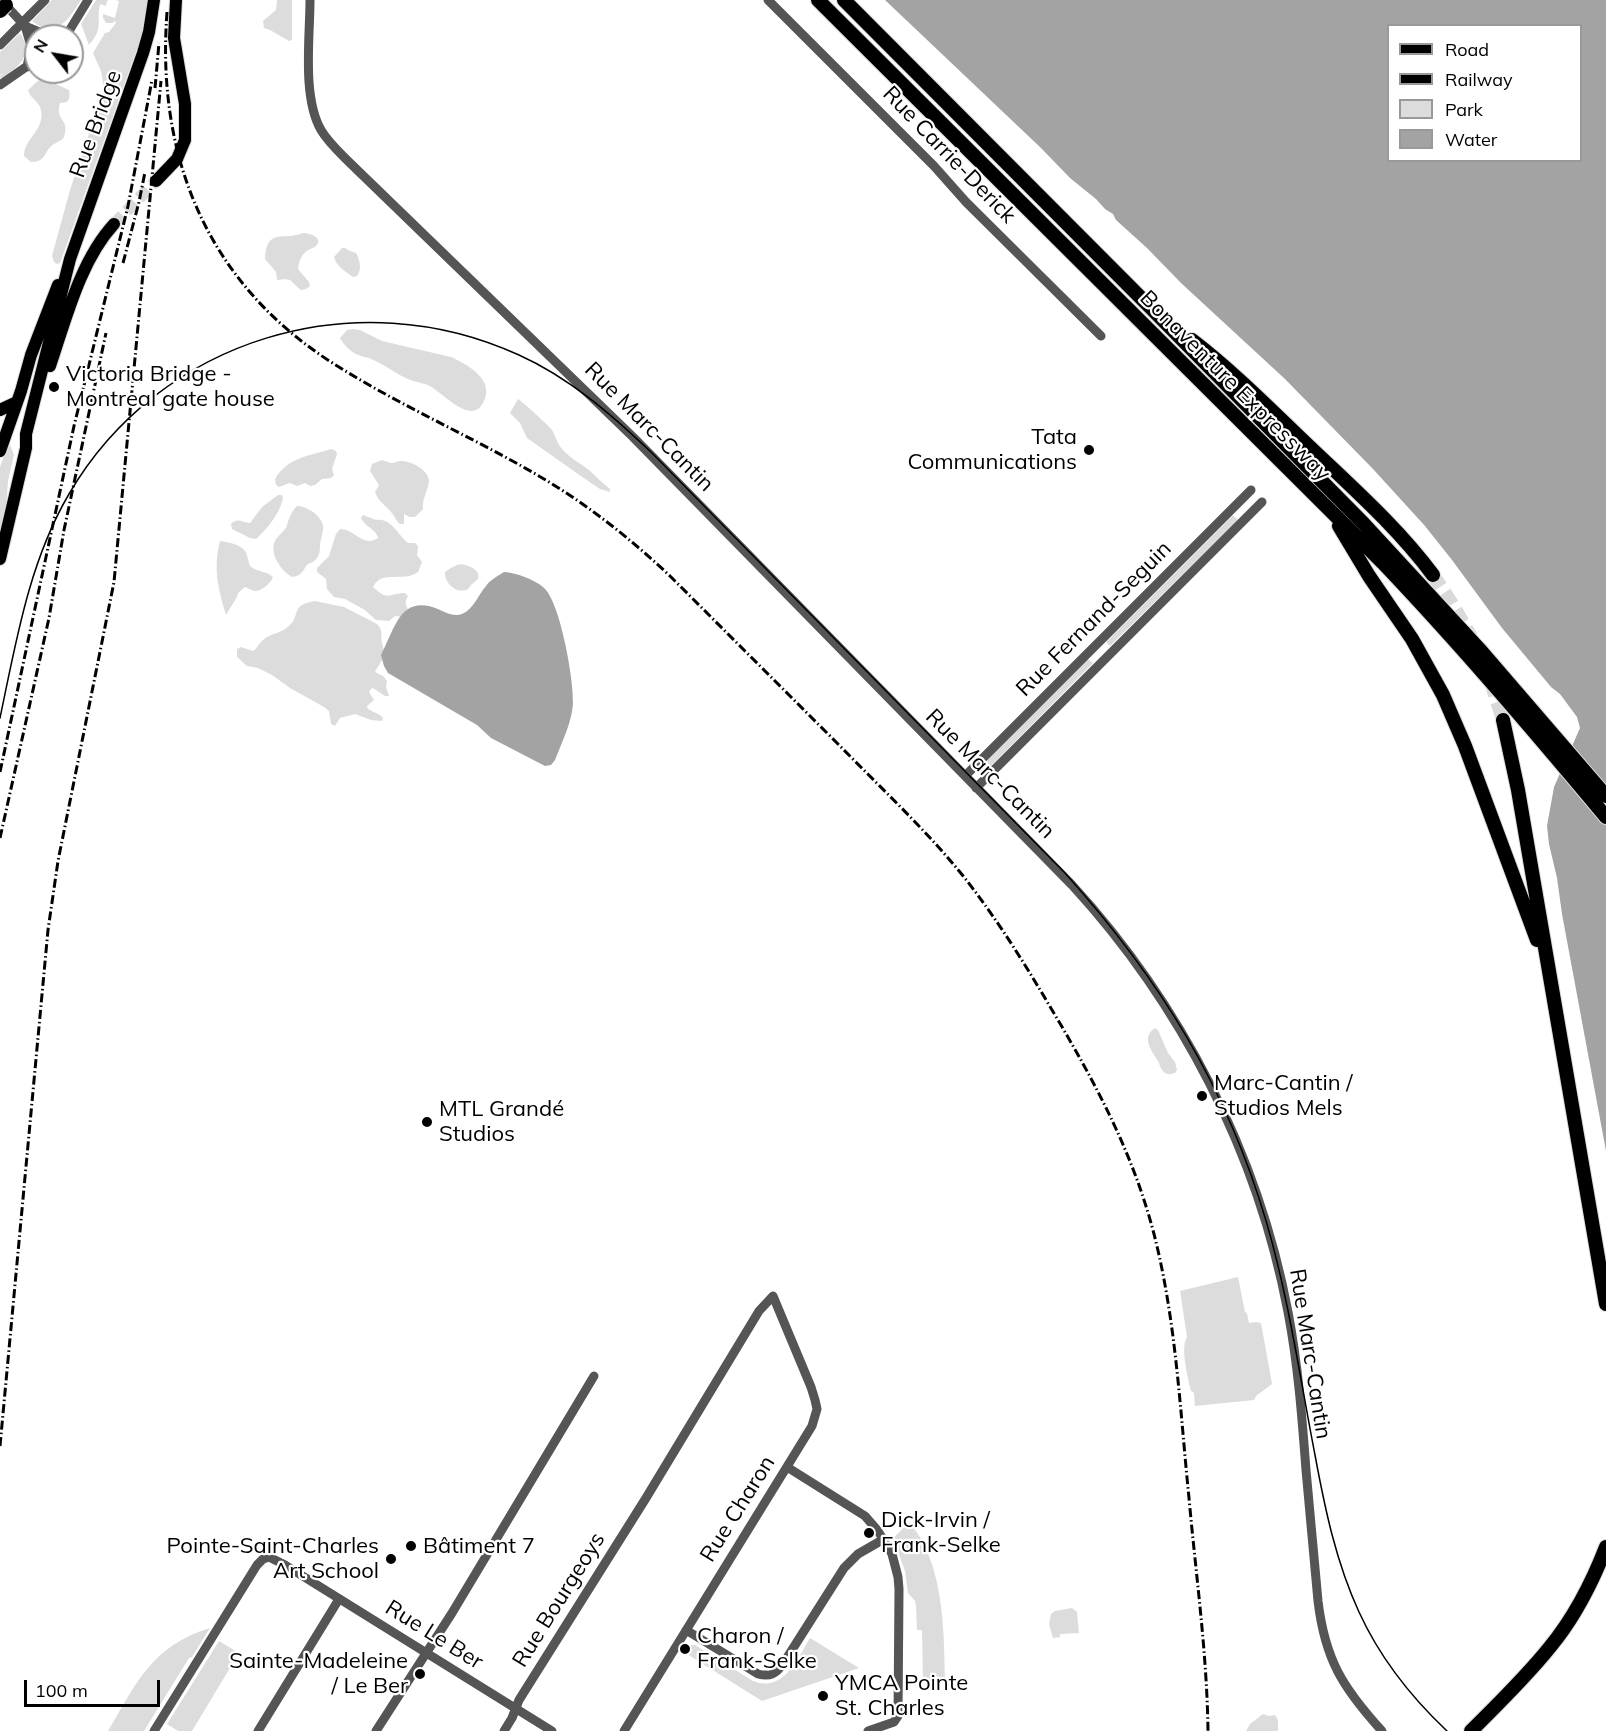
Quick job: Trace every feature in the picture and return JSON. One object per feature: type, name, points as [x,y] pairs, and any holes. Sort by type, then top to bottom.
[{"type":"highway","name":"Bonaventure Expressway","points":[[818,0],[1329,509],[1606,796]]},
{"type":"highway","name":"Bonaventure Expressway","points":[[844,0],[1406,568],[1482,652],[1606,818]]},
{"type":"highway","points":[[1153,310],[1223,365],[1373,506],[1406,541],[1433,575]]},
{"type":"highway","points":[[1329,509],[1369,576],[1412,639],[1443,695],[1465,746],[1548,970]]},
{"type":"highway","points":[[1503,720],[1518,790],[1606,1304]]},
{"type":"highway","points":[[1471,1731],[1532,1669],[1551,1646],[1588,1587],[1606,1547]]},
{"type":"main road","name":"Rue Bridge","points":[[0,559],[26,448],[26,434],[70,259],[143,53],[151,24],[154,0]]},
{"type":"main road","points":[[157,178],[177,159],[185,140],[185,104],[174,38],[176,0]]},
{"type":"main road","name":"Rue Bridge","points":[[0,451],[3,430],[69,300],[93,243],[101,231],[115,219]]},
{"type":"main road","name":"Rue Bridge","points":[[19,397],[52,297],[70,259]]},
{"type":"main road","name":"Rue Bridge","points":[[26,448],[32,436],[46,380],[65,324],[69,300]]},
{"type":"main road","points":[[0,410],[19,397]]},
{"type":"main road","points":[[3,430],[26,448]]},
{"type":"street","points":[[0,45],[45,0]]},
{"type":"street","points":[[73,24],[88,0]]},
{"type":"street","name":"Rue Marc-Cantin","points":[[310,0],[310,94],[315,117],[327,139],[633,437],[1072,885],[1136,962],[1164,1003],[1213,1091],[1235,1139],[1266,1223],[1280,1274],[1299,1384],[1322,1628],[1341,1680],[1357,1703],[1382,1731]]},
{"type":"street","name":"Rue Carrie-Derick","points":[[768,0],[1101,336]]},
{"type":"street","points":[[7,3],[24,25]]},
{"type":"street","points":[[0,85],[24,69]]},
{"type":"street","name":"Rue Fernand-Seguin","points":[[965,776],[1251,490]]},
{"type":"street","name":"Rue Fernand-Seguin","points":[[976,788],[1262,502]]},
{"type":"street","name":"Rue Charon","points":[[624,1731],[812,1426],[817,1409],[811,1387],[773,1296]]},
{"type":"street","name":"Rue Bourgeoys","points":[[504,1731],[588,1588],[598,1576],[759,1311],[773,1296]]},
{"type":"street","points":[[376,1731],[452,1613],[594,1376]]},
{"type":"street","points":[[787,1467],[862,1514],[884,1539],[894,1561],[899,1589],[897,1718],[892,1723],[868,1731]]},
{"type":"street","points":[[686,1630],[758,1674],[772,1675],[783,1664],[846,1565],[861,1552],[884,1539]]},
{"type":"street","name":"Rue Le Ber","points":[[154,1731],[257,1565],[269,1557],[276,1559],[552,1731]]},
{"type":"street","points":[[258,1731],[339,1599]]},
{"type":"green space","points":[[52,0],[81,0],[62,24],[37,24],[32,21]]},
{"type":"green space","points":[[96,0],[109,0],[106,6],[100,4],[98,30],[89,45],[84,32],[84,24],[81,24]]},
{"type":"green space","points":[[116,0],[150,0],[142,35],[60,263],[57,264],[52,256],[70,190],[104,89],[101,71],[93,53],[105,33],[109,32],[116,23],[115,21],[106,23],[103,14],[115,18],[119,1]]},
{"type":"green space","points":[[277,0],[292,0],[292,40],[289,41],[264,28],[263,21],[276,10]]},
{"type":"green space","points":[[20,33],[24,41],[24,56],[13,70],[1,79],[0,76],[4,73],[0,75],[0,52]]},
{"type":"green space","points":[[34,84],[56,84],[69,90],[70,96],[67,102],[60,103],[59,109],[65,127],[63,139],[55,143],[36,162],[31,162],[24,156],[27,144],[40,124],[41,117],[40,107],[28,90]]},
{"type":"green space","points":[[303,233],[313,235],[318,244],[305,253],[300,260],[298,269],[310,286],[301,290],[289,280],[277,280],[276,272],[265,259],[266,249],[272,239]]},
{"type":"green space","points":[[342,248],[356,253],[360,265],[357,276],[353,277],[347,273],[335,260],[334,257]]},
{"type":"green space","points":[[353,329],[382,341],[451,357],[465,364],[483,380],[486,395],[483,403],[475,410],[466,410],[428,385],[410,380],[374,360],[356,354],[340,338],[347,330]]},
{"type":"green space","points":[[518,399],[552,430],[559,445],[566,453],[589,470],[610,489],[610,492],[600,489],[527,438],[520,423],[510,413]]},
{"type":"green space","points":[[8,445],[14,455],[0,536],[0,467]]},
{"type":"green space","points":[[331,449],[337,454],[332,469],[334,475],[331,478],[322,479],[310,486],[305,483],[297,486],[290,483],[279,487],[276,485],[275,479],[286,466],[307,456]]},
{"type":"green space","points":[[382,460],[391,463],[409,462],[418,466],[428,477],[423,509],[415,517],[404,514],[404,524],[398,522],[375,492],[379,485],[370,471],[372,464]]},
{"type":"green space","points":[[278,495],[282,495],[283,498],[276,515],[256,539],[232,529],[231,524],[236,521],[250,523],[262,507]]},
{"type":"green space","points":[[297,506],[313,512],[321,521],[323,529],[317,558],[300,574],[292,577],[276,560],[273,549],[276,539],[286,528]]},
{"type":"green space","points":[[363,515],[386,521],[408,543],[415,543],[418,546],[417,555],[422,562],[418,572],[406,576],[387,577],[373,587],[378,592],[389,596],[405,593],[408,596],[406,606],[408,609],[402,617],[395,616],[389,621],[376,620],[365,610],[345,599],[334,597],[327,589],[326,579],[317,572],[317,568],[329,556],[336,534],[340,529],[363,540],[378,538],[361,518]]},
{"type":"green space","points":[[1233,515],[1238,520],[1110,646],[1106,642]]},
{"type":"green space","points":[[220,541],[243,549],[250,566],[273,577],[260,590],[254,591],[245,587],[238,593],[226,615],[217,578]]},
{"type":"green space","points":[[462,564],[473,568],[478,573],[478,579],[468,589],[460,590],[449,584],[445,572]]},
{"type":"green space","points":[[315,601],[344,607],[377,624],[380,629],[384,654],[375,672],[387,681],[389,696],[373,688],[369,692],[374,700],[367,706],[383,718],[382,721],[355,714],[340,718],[335,726],[331,724],[329,711],[324,707],[272,675],[258,668],[247,666],[237,657],[237,649],[241,647],[253,651],[261,641],[289,626],[302,605]]},
{"type":"green space","points":[[1088,659],[1093,663],[989,768],[984,763]]},
{"type":"green space","points":[[1155,1028],[1175,1062],[1177,1070],[1175,1073],[1164,1072],[1150,1048],[1149,1035]]},
{"type":"green space","points":[[1238,1277],[1249,1323],[1261,1323],[1272,1384],[1254,1400],[1195,1406],[1194,1393],[1191,1391],[1185,1363],[1184,1348],[1187,1337],[1180,1291]]},
{"type":"green space","points":[[910,1522],[930,1558],[939,1592],[945,1681],[923,1682],[922,1630],[917,1630],[915,1601],[908,1593],[905,1571],[893,1538]]},
{"type":"green space","points":[[1072,1608],[1077,1612],[1079,1633],[1060,1634],[1060,1637],[1053,1638],[1049,1624],[1051,1614]]},
{"type":"green space","points":[[210,1628],[144,1731],[108,1731],[148,1668],[174,1645]]},
{"type":"green space","points":[[810,1638],[859,1668],[762,1701],[687,1654],[691,1649],[688,1647],[695,1645],[753,1681],[773,1682],[788,1672]]},
{"type":"green space","points":[[219,1641],[239,1653],[192,1731],[178,1731],[167,1724]]},
{"type":"green space","points":[[1263,1714],[1275,1715],[1278,1720],[1278,1731],[1246,1731],[1250,1724]]},
{"type":"water","points":[[885,0],[1606,0],[1606,1151],[1547,826],[1554,787],[1580,728],[1577,717],[1560,694],[1551,687],[1502,628],[1425,526],[1373,469],[1285,379],[1181,283],[1116,220],[1113,214],[1070,178]]},
{"type":"water","points":[[504,572],[525,577],[543,587],[555,607],[565,641],[573,703],[569,725],[551,765],[545,766],[491,738],[477,725],[388,673],[381,655],[396,624],[408,609],[427,606],[451,614],[462,614],[473,605],[490,582]]},
{"type":"tunnel","points":[[114,224],[156,181]]},
{"type":"tunnel","points":[[1433,575],[1471,637]]},
{"type":"tunnel","points":[[1491,682],[1503,720]]},
{"type":"tram line","points":[[0,718],[18,632],[34,575],[55,520],[69,494],[108,440],[155,396],[208,362],[267,338],[329,325],[393,323],[457,333],[519,355],[573,386],[606,411],[652,453],[1065,873],[1131,953],[1160,995],[1187,1037],[1211,1081],[1251,1174],[1267,1224],[1288,1310],[1327,1515],[1351,1593],[1367,1629],[1397,1676],[1447,1731]]},
{"type":"railway","points":[[167,12],[166,65],[171,117],[181,165],[198,211],[222,254],[252,294],[288,330],[331,362],[385,394],[549,482],[597,514],[642,550],[888,794],[934,843],[976,893],[1032,976],[1098,1091],[1135,1175],[1154,1234],[1167,1299],[1176,1365],[1203,1644],[1208,1731]]},
{"type":"railway","points":[[155,88],[159,43]]},
{"type":"railway","points":[[0,772],[74,426],[128,206],[152,80]]},
{"type":"railway","points":[[0,1446],[48,930],[58,861],[114,582],[161,81]]},
{"type":"railway","points":[[123,263],[145,172]]},
{"type":"railway","points":[[0,838],[49,618],[64,530],[106,333]]},
{"type":"place","name":"Victoria Bridge - Montreal gate house","points":[[54,387]]},
{"type":"place","name":"Tata Communications","points":[[1089,450]]},
{"type":"place","name":"Marc-Cantin / Studios Mels","points":[[1202,1096]]},
{"type":"place","name":"MTL Grandé Studios","points":[[427,1122]]},
{"type":"place","name":"Dick-Irvin / Frank-Selke","points":[[869,1533]]},
{"type":"place","name":"Bâtiment 7","points":[[411,1546]]},
{"type":"place","name":"Pointe-Saint-Charles Art School","points":[[391,1559]]},
{"type":"place","name":"Charon / Frank-Selke","points":[[685,1649]]},
{"type":"place","name":"Sainte-Madeleine / Le Ber","points":[[420,1674]]},
{"type":"place","name":"YMCA Pointe St. Charles","points":[[823,1696]]}]
